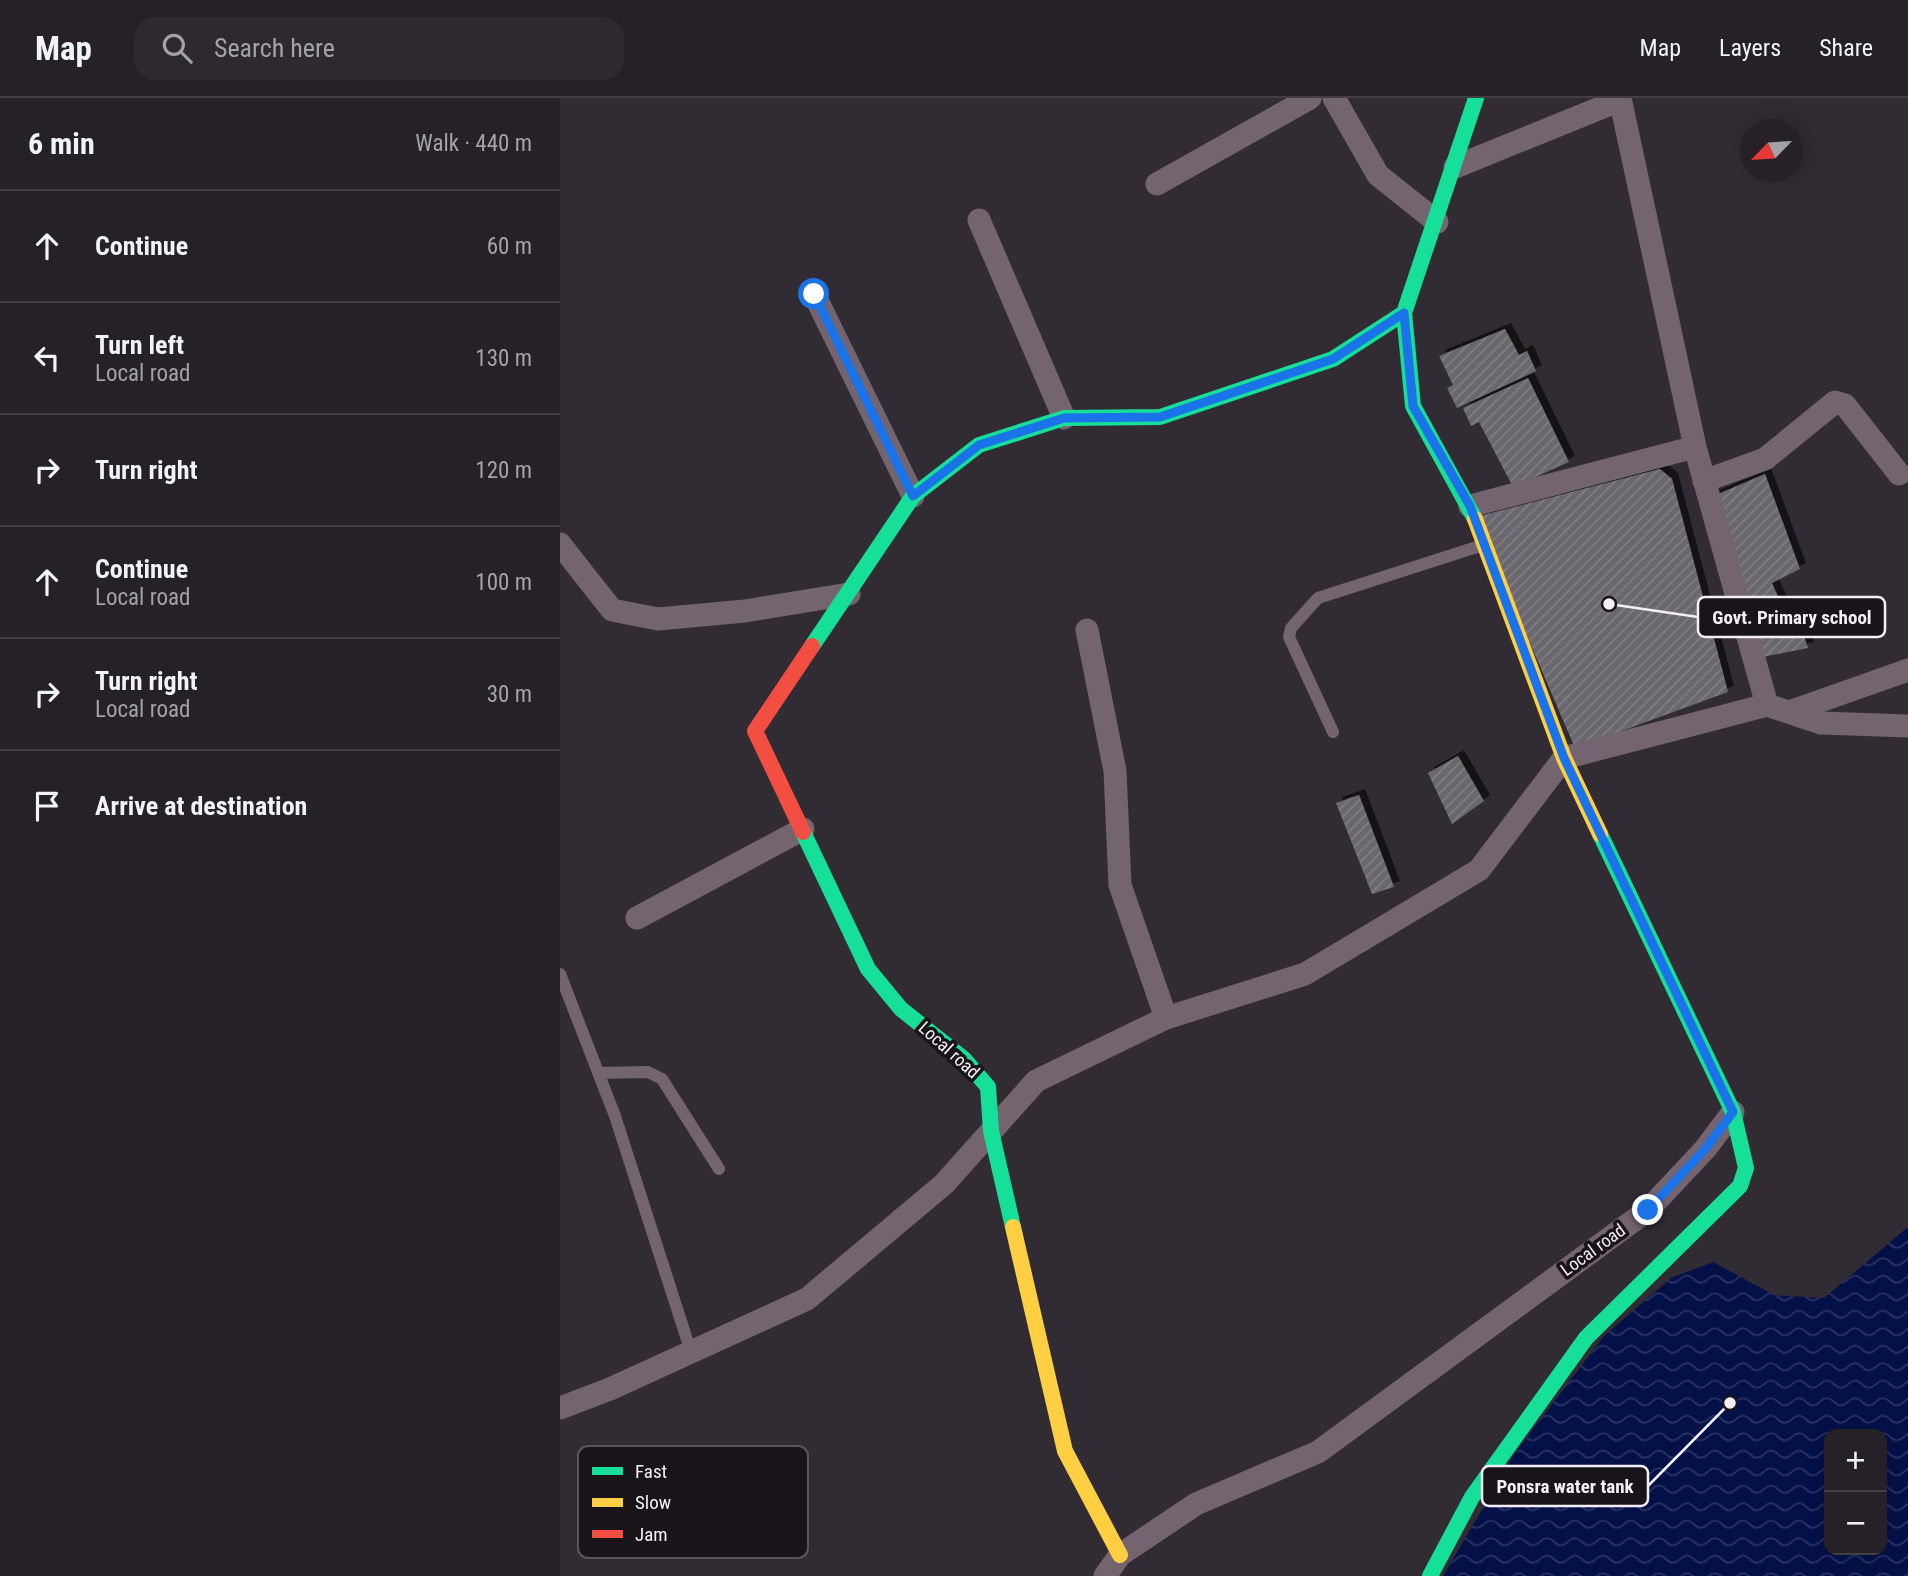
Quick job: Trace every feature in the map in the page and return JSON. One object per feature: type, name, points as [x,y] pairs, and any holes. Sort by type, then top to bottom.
[{"type":"street","points":[[1157,184],[1310,98]]},
{"type":"street","points":[[1334,98],[1378,175],[1437,222]]},
{"type":"street","points":[[1430,1576],[1472,1497],[1586,1338],[1740,1186],[1746,1168],[1733,1112],[1564,758],[1470,506],[1413,406],[1404,313],[1437,222],[1476,98]]},
{"type":"street","points":[[1455,167],[1620,99],[1695,447],[1778,709]]},
{"type":"street","points":[[979,220],[1064,418]]},
{"type":"street","points":[[814,294],[913,496]]},
{"type":"street","name":"Local road","points":[[1120,1555],[1065,1451],[991,1131],[988,1087],[964,1059],[901,1009],[869,969],[755,731],[913,496],[979,445],[1064,418],[1160,417],[1333,359],[1404,313]]},
{"type":"street","points":[[1704,481],[1765,459],[1835,402],[1845,405],[1899,474]]},
{"type":"street","points":[[1470,506],[1695,447]]},
{"type":"street","points":[[560,544],[612,610],[647,617],[745,611],[849,594]]},
{"type":"street","points":[[1087,630],[1115,771],[1120,885],[1166,1018]]},
{"type":"street","points":[[560,1408],[610,1389],[807,1299],[944,1184],[1036,1081],[1166,1018],[1306,974],[1479,870],[1564,758],[1778,709],[1908,670]]},
{"type":"street","points":[[1778,709],[1821,723],[1908,726]]},
{"type":"street","points":[[637,918],[803,829]]},
{"type":"street","name":"Local road","points":[[1105,1576],[1120,1555],[1196,1504],[1318,1452],[1648,1210],[1706,1148],[1733,1112]]},
{"type":"lane","points":[[1333,732],[1289,637],[1291,628],[1322,596],[1483,545]]},
{"type":"lane","points":[[560,974],[599,1073],[691,1352]]},
{"type":"lane","points":[[599,1073],[648,1072],[663,1079],[719,1168]]},
{"type":"water","points":[[1908,1227],[1908,1576],[1443,1576],[1515,1453],[1604,1336],[1671,1278],[1713,1262],[1774,1295],[1824,1298]]},
{"type":"building","points":[[1505,329],[1519,355],[1527,351],[1536,371],[1457,408],[1447,388],[1453,385],[1439,356]]},
{"type":"building","points":[[1528,378],[1569,462],[1513,487],[1479,422],[1471,426],[1463,408]]},
{"type":"building","points":[[1660,469],[1672,479],[1728,692],[1575,748],[1476,517]]},
{"type":"building","points":[[1765,474],[1800,569],[1772,583],[1783,608],[1753,622],[1711,497]]},
{"type":"building","points":[[1801,628],[1808,648],[1763,657],[1757,637]]},
{"type":"building","points":[[1458,756],[1484,801],[1452,824],[1428,773]]},
{"type":"building","points":[[1359,795],[1394,887],[1372,894],[1336,803]]},
{"type":"traffic: fast","points":[[1475,519],[1413,406],[1404,313],[1476,98]]},
{"type":"traffic: fast","points":[[812,646],[913,496],[979,445],[1064,418],[1160,417],[1333,359],[1404,313]]},
{"type":"traffic: fast","points":[[803,832],[868,969],[901,1009],[964,1059],[988,1087],[991,1131],[1013,1227]]},
{"type":"traffic: fast","points":[[1430,1576],[1472,1497],[1586,1338],[1740,1186],[1746,1168],[1733,1112],[1600,834]]},
{"type":"traffic: slow","points":[[1475,519],[1564,758],[1600,834]]},
{"type":"traffic: slow","points":[[1013,1227],[1065,1451],[1120,1555]]},
{"type":"traffic: jam","points":[[803,832],[755,731],[812,646]]},
{"type":"place","name":"Govt. Primary school","points":[[1609,604]]},
{"type":"place","name":"Ponsra water tank","points":[[1730,1403]]},
{"type":"route","points":[[814,294],[913,496],[979,445],[1064,418],[1160,417],[1333,359],[1404,313],[1413,406],[1470,506],[1564,758],[1733,1112],[1706,1148],[1648,1210]]}]
